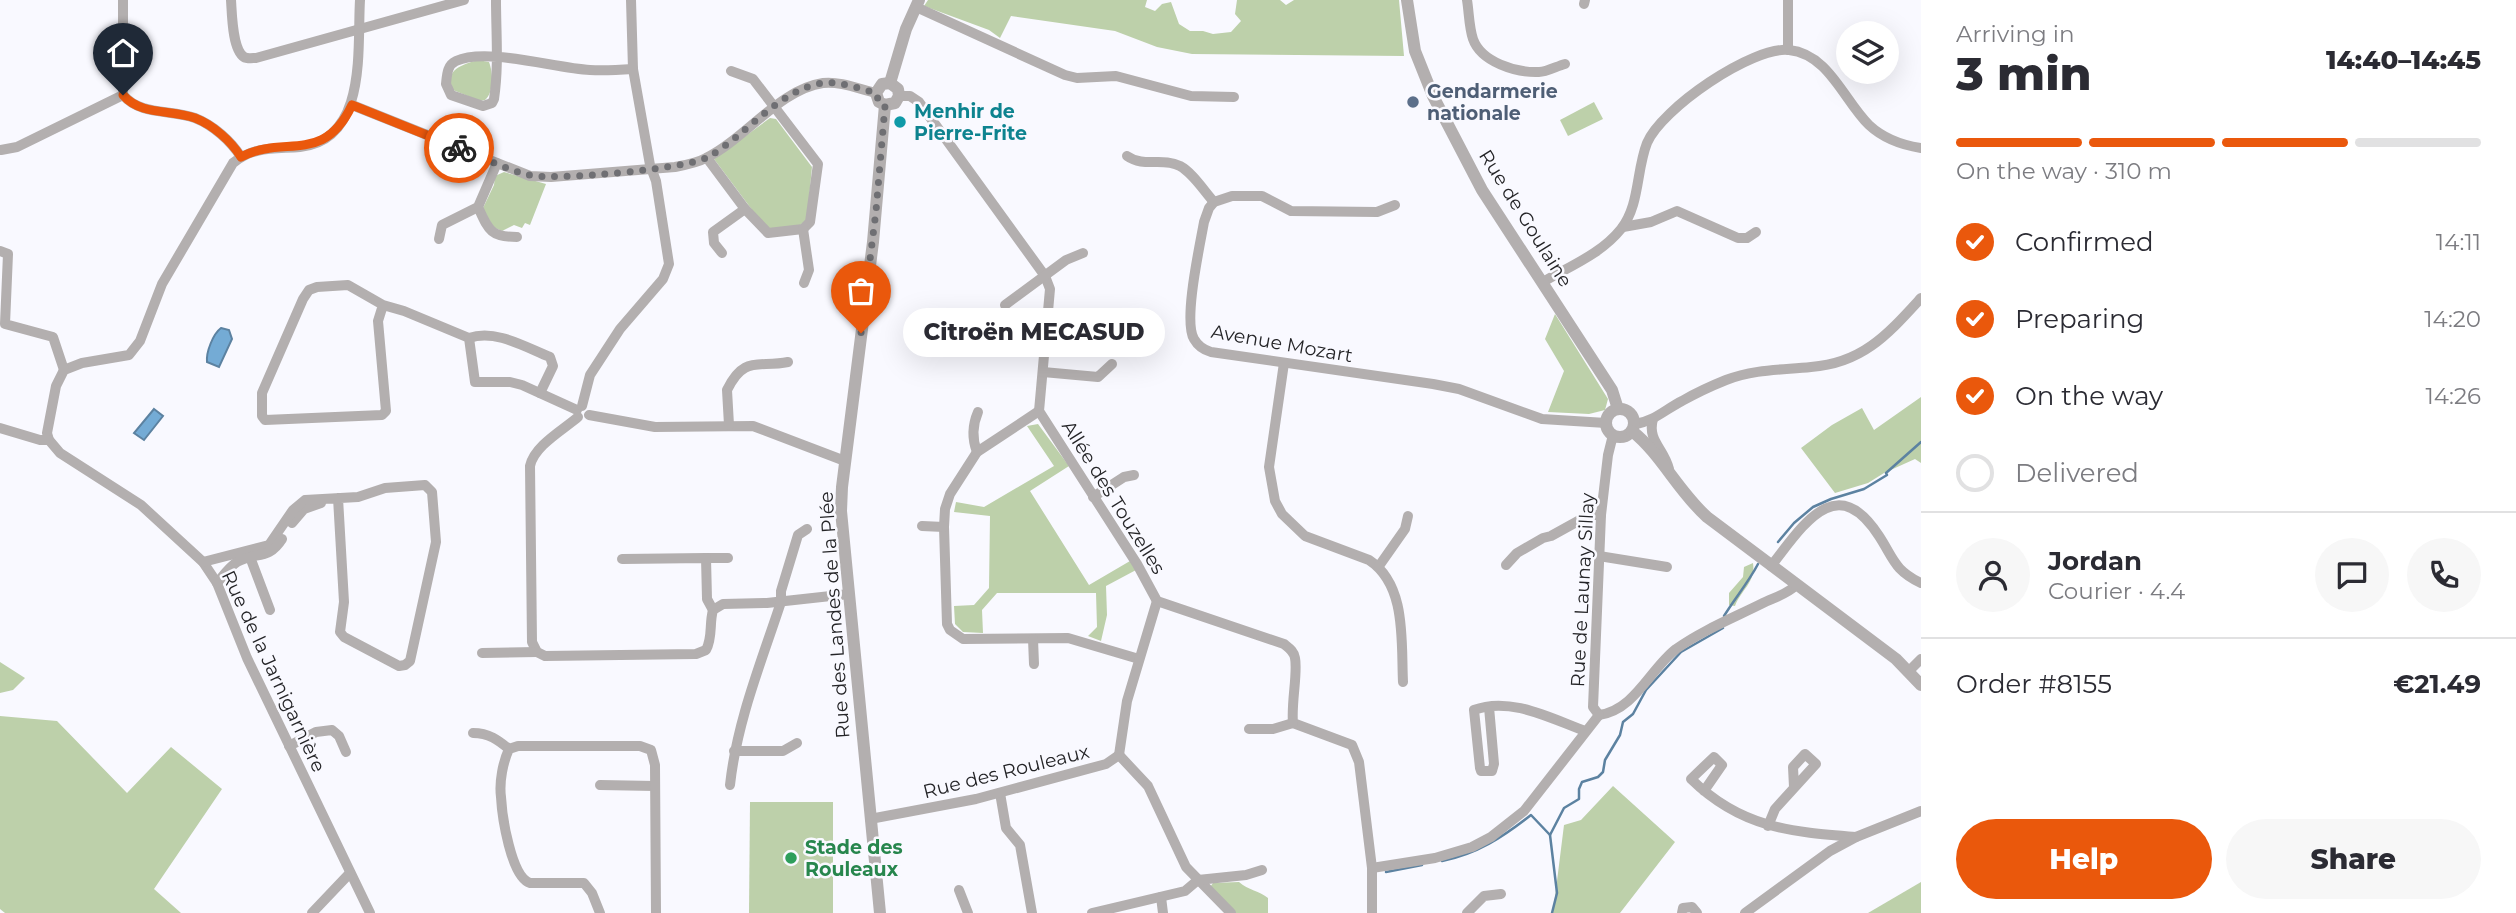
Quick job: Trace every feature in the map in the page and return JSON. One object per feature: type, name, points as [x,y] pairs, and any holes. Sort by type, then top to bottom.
[{"type":"street","points":[[123,0],[123,95],[131,103],[155,111],[197,118],[232,143],[241,157]]},
{"type":"street","points":[[231,0],[233,28],[240,51],[244,57],[256,58],[464,0]]},
{"type":"street","points":[[0,428],[40,440],[49,440],[47,433],[56,386],[64,370],[82,363],[129,355],[140,341],[162,284],[224,175],[241,157],[261,149],[316,143],[337,128],[352,105],[355,92],[360,0]]},
{"type":"street","points":[[496,0],[494,56],[495,93],[492,103],[483,106],[451,95],[447,90],[447,71],[456,61],[481,55],[494,56],[589,70],[633,69]]},
{"type":"street","points":[[537,652],[532,642],[532,457],[582,412],[590,376],[620,329],[663,279],[669,264],[656,181],[651,169],[633,69],[631,0]]},
{"type":"street","name":"Rue de Goulaine","points":[[1407,0],[1415,51],[1433,96],[1482,190],[1612,390],[1618,410]]},
{"type":"street","points":[[1467,0],[1473,38],[1486,56],[1502,65],[1542,73],[1565,64]]},
{"type":"street","points":[[1788,0],[1788,50]]},
{"type":"street","points":[[890,83],[898,50],[918,3],[1065,75],[1077,78],[1116,76],[1191,96],[1234,97]]},
{"type":"street","points":[[1543,282],[1604,248],[1623,227],[1632,212],[1644,151],[1662,120],[1686,99],[1749,59],[1788,50],[1802,54],[1825,70],[1864,119],[1883,136],[1905,146],[1921,148]]},
{"type":"street","points":[[707,158],[745,209],[768,233],[803,229],[810,222],[818,164],[753,79],[732,71]]},
{"type":"street","points":[[352,105],[530,176],[551,177],[675,167],[707,158],[806,87],[826,82],[876,93]]},
{"type":"street","points":[[890,83],[898,89],[899,96],[895,103],[885,106],[879,102],[876,93],[879,86],[890,83]]},
{"type":"street","points":[[0,150],[17,147],[123,95]]},
{"type":"street","points":[[899,96],[910,96],[919,102],[1045,276]]},
{"type":"street","name":"Rue des Landes de la Plée","points":[[880,913],[841,511],[873,242],[885,106]]},
{"type":"street","points":[[1127,156],[1136,162],[1164,162],[1179,166],[1214,202],[1232,196],[1262,196],[1291,211],[1377,212],[1395,205]]},
{"type":"street","points":[[439,239],[442,225],[478,207],[497,163]]},
{"type":"street","name":"Avenue Mozart","points":[[1214,202],[1204,222],[1190,316],[1193,339],[1200,347],[1212,352],[1459,389],[1542,419],[1606,423]]},
{"type":"street","points":[[478,207],[489,230],[503,237],[517,237]]},
{"type":"street","points":[[722,253],[714,243],[713,233],[745,209]]},
{"type":"street","points":[[1623,227],[1651,222],[1677,211],[1738,238],[1747,238],[1756,232]]},
{"type":"street","points":[[803,229],[809,270],[804,283]]},
{"type":"street","points":[[0,251],[8,254],[5,324],[52,337],[64,370]]},
{"type":"street","points":[[1005,305],[1066,260],[1083,253]]},
{"type":"street","name":"Allée des Touzelles","points":[[1045,276],[1050,289],[1040,411],[1137,564],[1157,601],[1292,649],[1296,659],[1293,723]]},
{"type":"street","points":[[383,305],[379,321],[386,411],[382,415],[265,420],[262,416],[262,394],[303,299],[309,290],[317,287],[348,285],[383,305],[469,338],[500,337],[550,356],[553,366],[540,394]]},
{"type":"street","points":[[1921,298],[1884,337],[1860,354],[1824,366],[1746,374],[1683,400],[1633,428],[1621,437],[1608,430],[1606,423],[1611,413],[1618,410],[1630,413],[1633,428],[1692,503],[1909,671],[1921,685]]},
{"type":"street","points":[[469,338],[475,382],[510,382],[582,412],[655,427],[753,426],[845,461]]},
{"type":"street","points":[[729,425],[727,390],[746,366],[758,363],[770,366],[788,362]]},
{"type":"street","points":[[1284,363],[1269,467],[1275,501],[1282,514],[1305,536],[1369,559],[1379,566],[1398,604],[1403,682]]},
{"type":"street","points":[[1043,372],[1098,377],[1112,364]]},
{"type":"street","points":[[1040,411],[977,452],[950,494],[945,509],[944,527],[947,624],[950,630],[963,639],[1068,638],[1139,659]]},
{"type":"street","points":[[977,452],[973,443],[973,422],[978,412]]},
{"type":"street","points":[[1653,419],[1652,437],[1667,460],[1670,477]]},
{"type":"street","name":"Rue de Launay Sillay","points":[[1599,715],[1593,707],[1601,515],[1608,455],[1614,435]]},
{"type":"street","name":"Rue de la Jarnigarnière","points":[[49,440],[60,453],[141,505],[203,562],[217,583],[247,657],[369,913]]},
{"type":"street","points":[[1093,497],[1124,477],[1134,475]]},
{"type":"street","points":[[203,562],[269,545],[297,504],[312,499],[358,497],[385,488],[425,485],[432,492],[436,542],[410,660],[405,665],[399,666],[344,637],[340,632],[344,602],[338,498]]},
{"type":"street","points":[[217,583],[239,560],[272,552],[297,515],[324,500]]},
{"type":"street","points":[[1771,566],[1807,521],[1824,509],[1839,505],[1856,510],[1879,536],[1899,569],[1906,576],[1921,583]]},
{"type":"street","points":[[1506,565],[1517,553],[1543,538],[1589,516],[1601,515]]},
{"type":"street","points":[[1379,566],[1405,529],[1408,516]]},
{"type":"street","points":[[922,526],[944,527]]},
{"type":"street","points":[[730,785],[741,718],[781,602],[781,591],[799,535],[807,529]]},
{"type":"street","points":[[1599,556],[1667,567]]},
{"type":"street","points":[[250,557],[270,610]]},
{"type":"street","points":[[706,558],[707,599],[713,610]]},
{"type":"street","points":[[622,559],[728,558]]},
{"type":"street","points":[[1372,873],[1472,847],[1490,837],[1524,811],[1599,715],[1624,704],[1670,654],[1719,624],[1793,589],[1796,585]]},
{"type":"street","points":[[482,653],[537,652],[545,656],[696,654],[706,650],[711,640],[710,619],[713,610],[723,604],[781,602],[849,594]]},
{"type":"street","points":[[1119,755],[1127,701],[1157,601]]},
{"type":"street","points":[[1033,639],[1034,663]]},
{"type":"street","points":[[1909,671],[1921,659]]},
{"type":"street","points":[[1489,707],[1494,764],[1492,771],[1481,771],[1474,710],[1489,707],[1510,707],[1529,710],[1585,731]]},
{"type":"street","points":[[1249,729],[1273,729],[1293,723],[1352,745],[1359,762],[1372,873],[1372,913]]},
{"type":"street","points":[[289,746],[316,732],[331,730],[339,736],[346,752]]},
{"type":"street","points":[[473,733],[491,736],[509,749]]},
{"type":"street","points":[[734,751],[783,751],[797,743]]},
{"type":"street","points":[[600,913],[592,893],[584,883],[530,883],[518,875],[500,796],[505,757],[509,749],[518,746],[646,747],[651,750],[655,786],[656,913]]},
{"type":"street","name":"Rue des Rouleaux","points":[[870,819],[1000,793],[1106,764],[1119,755],[1148,786],[1186,867],[1231,913]]},
{"type":"street","points":[[600,785],[655,786]]},
{"type":"street","points":[[1768,826],[1775,809],[1794,787]]},
{"type":"street","points":[[1704,791],[1748,818],[1768,826],[1856,837]]},
{"type":"street","points":[[1000,793],[1006,828],[1020,845],[1032,913]]},
{"type":"street","points":[[1745,913],[1830,851],[1856,837],[1921,811]]},
{"type":"street","points":[[1826,835],[1830,851]]},
{"type":"street","points":[[1092,913],[1185,891],[1198,880],[1246,875],[1262,870]]},
{"type":"street","points":[[312,913],[350,873]]},
{"type":"street","points":[[959,890],[968,913]]},
{"type":"street","points":[[1467,913],[1484,896],[1501,894]]},
{"type":"street","points":[[1161,897],[1163,913]]},
{"type":"street","points":[[1682,913],[1683,908],[1692,907],[1697,913]]},
{"type":"green space","points":[[928,0],[1147,0],[1145,7],[1155,11],[1162,4],[1171,2],[1179,24],[1190,31],[1213,34],[1231,32],[1241,21],[1235,14],[1237,0],[1280,0],[1286,5],[1294,0],[1399,0],[1404,56],[1192,54],[1157,47],[1115,31],[1011,16],[1000,38],[989,30],[924,6]]},
{"type":"green space","points":[[478,60],[489,62],[492,77],[488,97],[480,101],[453,90],[451,83],[456,69]]},
{"type":"green space","points":[[1594,102],[1603,119],[1568,136],[1560,120]]},
{"type":"green space","points":[[770,118],[776,119],[812,167],[807,220],[800,225],[768,231],[714,159]]},
{"type":"green space","points":[[504,172],[546,184],[530,225],[525,223],[522,228],[514,225],[502,231],[493,227],[483,208],[494,185],[495,176]]},
{"type":"green space","points":[[1555,314],[1608,399],[1605,410],[1589,414],[1548,412],[1564,371],[1545,339]]},
{"type":"green space","points":[[1921,397],[1921,463],[1915,459],[1868,483],[1835,493],[1801,448],[1832,425],[1862,408],[1874,430]]},
{"type":"green space","points":[[1038,424],[1069,466],[1030,491],[1089,585],[1130,561],[1136,570],[1106,586],[1107,615],[1101,641],[1088,636],[1097,627],[1096,593],[997,593],[982,610],[983,633],[963,632],[955,624],[954,606],[974,605],[989,588],[990,516],[954,512],[956,502],[984,507],[1054,466],[1027,426]]},
{"type":"green space","points":[[1753,563],[1750,581],[1735,606],[1729,605],[1729,593],[1743,577],[1744,567]]},
{"type":"green space","points":[[0,662],[25,678],[13,690],[0,693]]},
{"type":"green space","points":[[0,716],[57,721],[127,793],[171,747],[222,789],[154,889],[181,913],[5,913],[0,909]]},
{"type":"green space","points":[[1613,786],[1675,842],[1620,913],[1553,913],[1564,825],[1581,820]]},
{"type":"green space","name":"Stade des Rouleaux","points":[[750,802],[833,802],[833,913],[749,913]]},
{"type":"green space","points":[[1239,882],[1268,898],[1268,913],[1235,913],[1210,887],[1213,883]]},
{"type":"green space","points":[[1921,882],[1921,913],[1868,913]]},
{"type":"water","points":[[221,328],[229,330],[232,339],[219,367],[207,362],[207,358],[213,339]]},
{"type":"water","points":[[154,409],[163,416],[144,440],[134,433]]},
{"type":"waterway","points":[[1778,542],[1794,523],[1813,507],[1864,489],[1887,475],[1886,473],[1921,442]]},
{"type":"waterway","points":[[1724,616],[1758,564]]},
{"type":"waterway","points":[[1442,861],[1489,844],[1531,815],[1550,835],[1564,808],[1579,799],[1582,782],[1598,777],[1603,772],[1605,760],[1620,735],[1623,722],[1633,714],[1646,690],[1681,652],[1723,628]]},
{"type":"waterway","points":[[1550,835],[1557,893],[1552,913]]},
{"type":"waterway","points":[[1386,872],[1422,865]]},
{"type":"way so far","points":[[459,148],[530,176],[551,177],[675,167],[707,158],[806,87],[826,82],[876,93],[879,102],[885,106],[861,333]]},
{"type":"place","name":"Gendarmerie nationale","points":[[1413,102]]},
{"type":"place","name":"Menhir de Pierre-Frite","points":[[900,122]]},
{"type":"place","name":"Citroën MECASUD","points":[[861,333]]},
{"type":"place","name":"Stade des Rouleaux","points":[[791,858]]},
{"type":"route","points":[[123,95],[131,103],[155,111],[197,118],[232,143],[241,157],[261,149],[292,148],[316,143],[337,128],[352,105],[459,148]]}]
